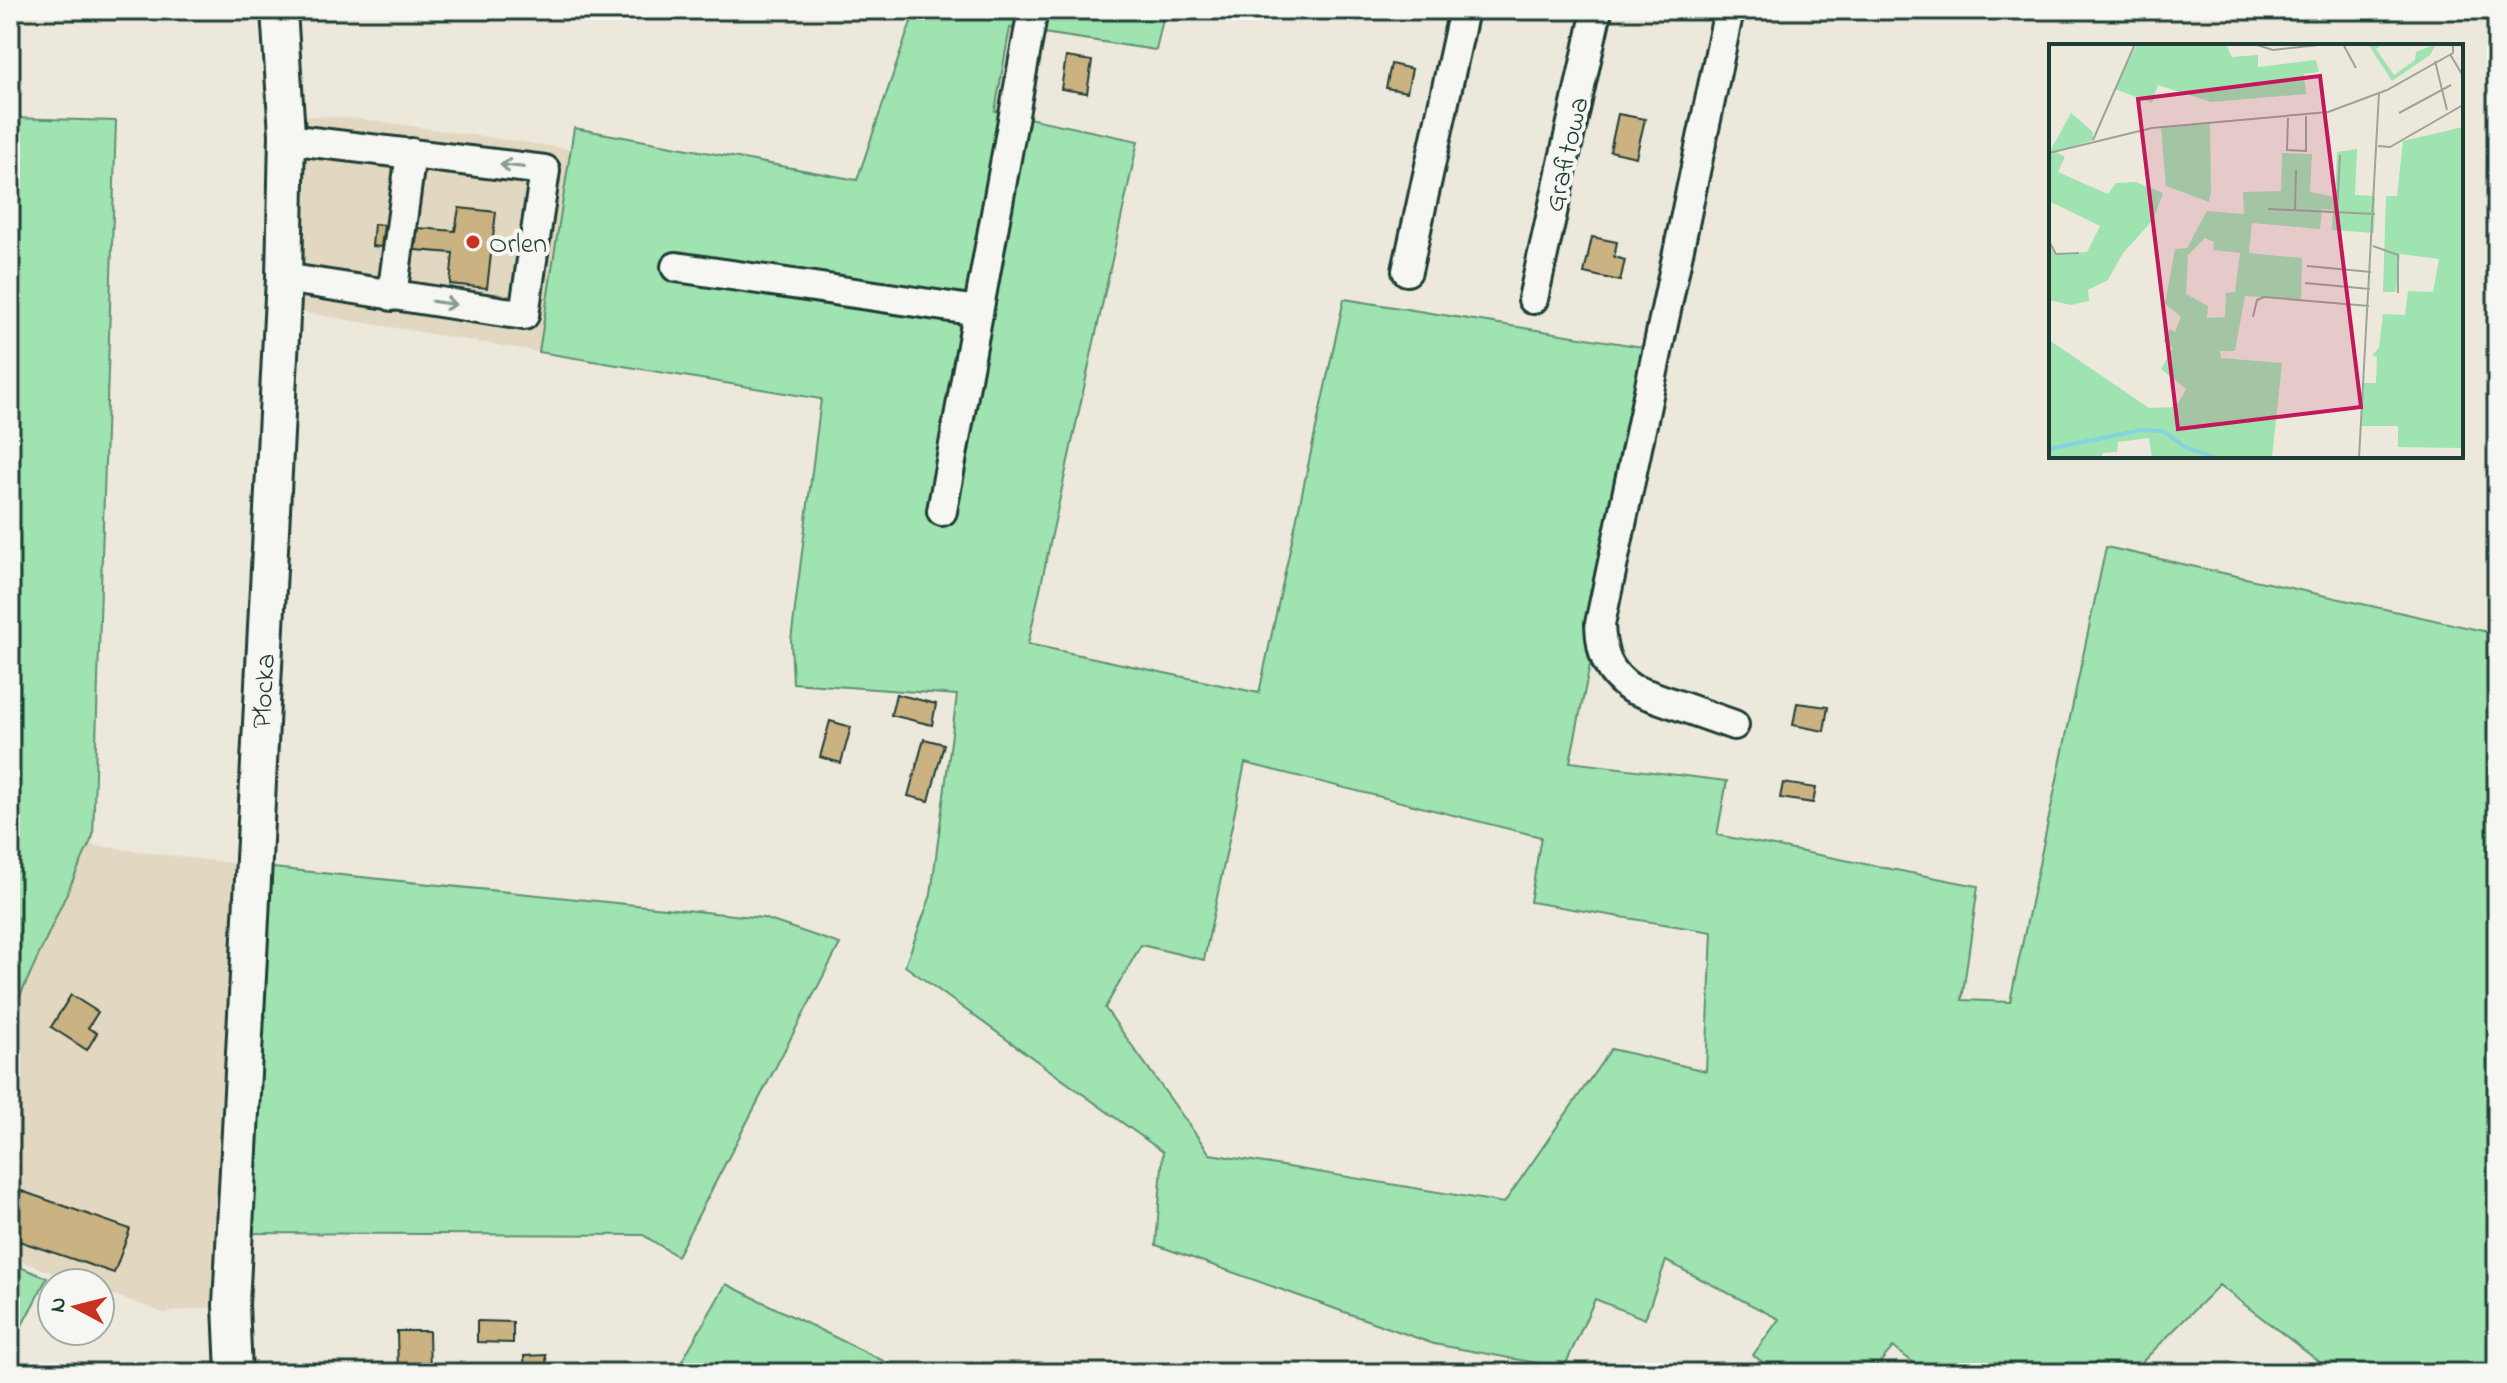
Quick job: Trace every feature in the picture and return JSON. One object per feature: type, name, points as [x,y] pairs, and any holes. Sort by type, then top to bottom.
[{"type":"main road","name":"Płocka","points":[[234,1373],[232,1276],[284,278],[287,139],[279,10]]},
{"type":"street","points":[[942,511],[1033,10]]},
{"type":"street","points":[[1407,271],[1464,10]]},
{"type":"street","name":"Grafitowa","points":[[1533,299],[1597,10]]},
{"type":"street","points":[[1729,10],[1655,349],[1600,624],[1601,647],[1616,679],[1632,689],[1734,725]]},
{"type":"street","points":[[284,278],[524,315],[545,170],[287,139]]},
{"type":"street","points":[[392,296],[411,153]]},
{"type":"street","points":[[676,267],[978,311]]},
{"type":"shaded area","points":[[300,115],[362,119],[570,149],[539,352],[295,311]]},
{"type":"shaded area","points":[[90,845],[253,866],[231,1305],[164,1313],[116,1296],[116,1267],[37,1267],[10,1257],[10,1018]]},
{"type":"green space","points":[[915,10],[1165,10],[1156,50],[1010,28],[995,111],[1138,141],[1028,644],[1259,693],[1344,299],[1655,349],[1570,762],[1727,781],[1717,835],[1978,886],[1962,1000],[2010,1002],[2106,547],[2497,634],[2497,1373],[2334,1373],[2219,1285],[2131,1373],[1927,1373],[1893,1347],[1871,1373],[1777,1373],[1753,1355],[1779,1319],[1666,1261],[1645,1319],[1595,1299],[1564,1368],[1434,1344],[1156,1245],[1163,1152],[905,966],[931,895],[957,695],[793,683],[791,641],[821,399],[539,352],[574,128],[857,180]],"holes":[[[1245,763],[1541,837],[1530,902],[1712,932],[1706,1071],[1611,1049],[1504,1203],[1210,1154],[1105,1008],[1141,945],[1204,960]]]},
{"type":"green space","points":[[10,118],[116,121],[93,836],[10,1018]]},
{"type":"green space","points":[[253,866],[763,918],[840,944],[677,1256],[643,1235],[234,1233]]},
{"type":"green space","points":[[10,1263],[36,1274],[36,1299],[10,1348]]},
{"type":"green space","points":[[726,1284],[908,1373],[675,1373]]},
{"type":"building","points":[[1066,57],[1092,61],[1087,93],[1061,89]]},
{"type":"building","points":[[1391,64],[1412,69],[1407,92],[1386,88]]},
{"type":"building","points":[[1618,114],[1645,119],[1636,157],[1610,151]]},
{"type":"building","name":"Orlen","points":[[459,208],[496,212],[487,288],[450,284],[453,253],[415,250],[418,228],[455,231]]},
{"type":"building","points":[[374,224],[384,225],[381,247],[372,246]]},
{"type":"building","points":[[1592,237],[1617,242],[1614,257],[1625,260],[1620,281],[1584,273]]},
{"type":"building","points":[[896,694],[936,704],[932,725],[891,715]]},
{"type":"building","points":[[1797,703],[1828,707],[1824,731],[1793,725]]},
{"type":"building","points":[[830,721],[851,727],[841,763],[820,757]]},
{"type":"building","points":[[924,739],[944,744],[929,801],[908,796]]},
{"type":"building","points":[[1783,783],[1816,788],[1813,803],[1780,798]]},
{"type":"building","points":[[71,995],[98,1012],[88,1028],[97,1033],[87,1050],[51,1027]]},
{"type":"building","points":[[10,1187],[130,1229],[116,1268],[96,1267],[10,1238]]},
{"type":"building","points":[[477,1321],[513,1322],[513,1343],[477,1342]]},
{"type":"building","points":[[397,1331],[429,1331],[430,1372],[398,1372]]},
{"type":"building","points":[[546,1355],[547,1373],[525,1373],[524,1356]]},
{"type":"place","name":"Orlen","points":[[473,242]]}]
